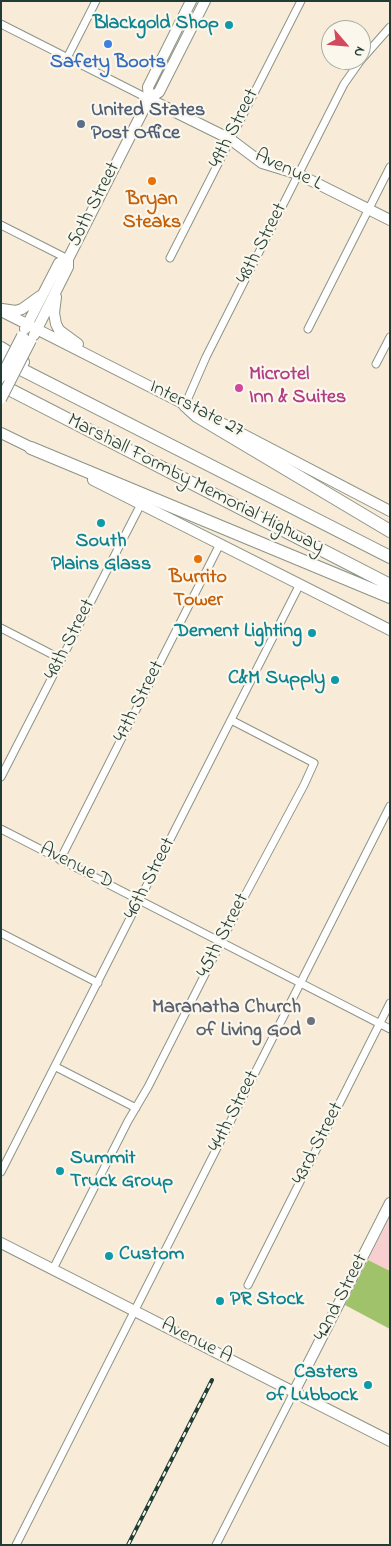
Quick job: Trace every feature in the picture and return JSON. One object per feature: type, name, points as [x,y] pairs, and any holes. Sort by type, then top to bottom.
[{"type":"highway","points":[[1,348],[103,412]]},
{"type":"highway","name":"Marshall Formby Memorial Highway","points":[[1,359],[390,557]]},
{"type":"highway","name":"Marshall Formby Memorial Highway","points":[[1,385],[390,585]]},
{"type":"highway","points":[[185,405],[197,416],[390,531]]},
{"type":"highway","points":[[31,448],[390,597]]},
{"type":"main road","name":"50th Street","points":[[1,377],[60,283],[68,267],[68,259],[149,98],[148,87],[191,1]]},
{"type":"main road","name":"50th Street","points":[[149,98],[159,92],[205,1]]},
{"type":"main road","name":"Avenue L","points":[[149,98],[230,139],[262,163],[298,174],[390,220]]},
{"type":"main road","name":"50th Street","points":[[32,327],[44,292],[60,263],[68,259]]},
{"type":"main road","points":[[60,283],[54,307],[55,322],[59,330],[103,362]]},
{"type":"main road","points":[[1,310],[22,309],[44,292]]},
{"type":"main road","name":"Interstate 27","points":[[1,310],[390,511]]},
{"type":"main road","name":"50th Street","points":[[1,399],[26,338]]},
{"type":"main road","points":[[1,432],[390,630]]},
{"type":"main road","points":[[1,438],[14,439]]},
{"type":"main road","name":"42nd Street","points":[[294,1392],[390,1203]]},
{"type":"main road","name":"Avenue A","points":[[1,1243],[390,1441]]},
{"type":"street","points":[[67,58],[96,1]]},
{"type":"street","name":"49th Street","points":[[170,258],[301,1]]},
{"type":"street","name":"Avenue L","points":[[1,24],[149,98]]},
{"type":"street","name":"48th Street","points":[[371,49],[390,27]]},
{"type":"street","name":"48th Street","points":[[185,405],[206,357],[298,174],[344,84],[354,70]]},
{"type":"street","points":[[308,328],[390,167]]},
{"type":"street","points":[[1,225],[68,259]]},
{"type":"street","points":[[376,364],[390,337]]},
{"type":"street","name":"48th Street","points":[[1,777],[140,504]]},
{"type":"street","name":"47th Street","points":[[60,860],[220,544]]},
{"type":"street","name":"46th Street","points":[[1,1172],[300,584]]},
{"type":"street","points":[[1,628],[61,659]]},
{"type":"street","name":"45th Street","points":[[53,1269],[314,763],[231,720]]},
{"type":"street","name":"44th Street","points":[[16,1545],[390,806]]},
{"type":"street","name":"Avenue D","points":[[1,830],[390,1029]]},
{"type":"street","points":[[1,933],[98,982]]},
{"type":"street","name":"43rd Street","points":[[248,1285],[390,1003]]},
{"type":"street","points":[[56,1066],[136,1108]]},
{"type":"street","points":[[216,1545],[294,1392]]},
{"type":"shaded area","points":[[390,1217],[390,1271],[368,1260]]},
{"type":"green space","points":[[368,1260],[390,1271],[390,1329],[345,1305]]},
{"type":"railway","points":[[128,1545],[212,1380]]},
{"type":"place","name":"Blackgold Shop","points":[[229,25]]},
{"type":"place","name":"Safety Boots","points":[[108,44]]},
{"type":"place","name":"United States Post Office","points":[[81,124]]},
{"type":"place","name":"Bryan Steaks","points":[[152,181]]},
{"type":"place","name":"Microtel Inn & Suites","points":[[239,388]]},
{"type":"place","name":"South Plains Glass","points":[[101,523]]},
{"type":"place","name":"Burrito Tower","points":[[198,559]]},
{"type":"place","name":"Dement Lighting","points":[[312,633]]},
{"type":"place","name":"C&M Supply","points":[[335,680]]},
{"type":"place","name":"Maranatha Church of Living God","points":[[311,1021]]},
{"type":"place","name":"Summit Truck Group","points":[[60,1171]]},
{"type":"place","name":"Custom","points":[[109,1256]]},
{"type":"place","name":"PR Stock","points":[[220,1301]]},
{"type":"place","name":"Casters of Lubbock","points":[[368,1385]]}]
